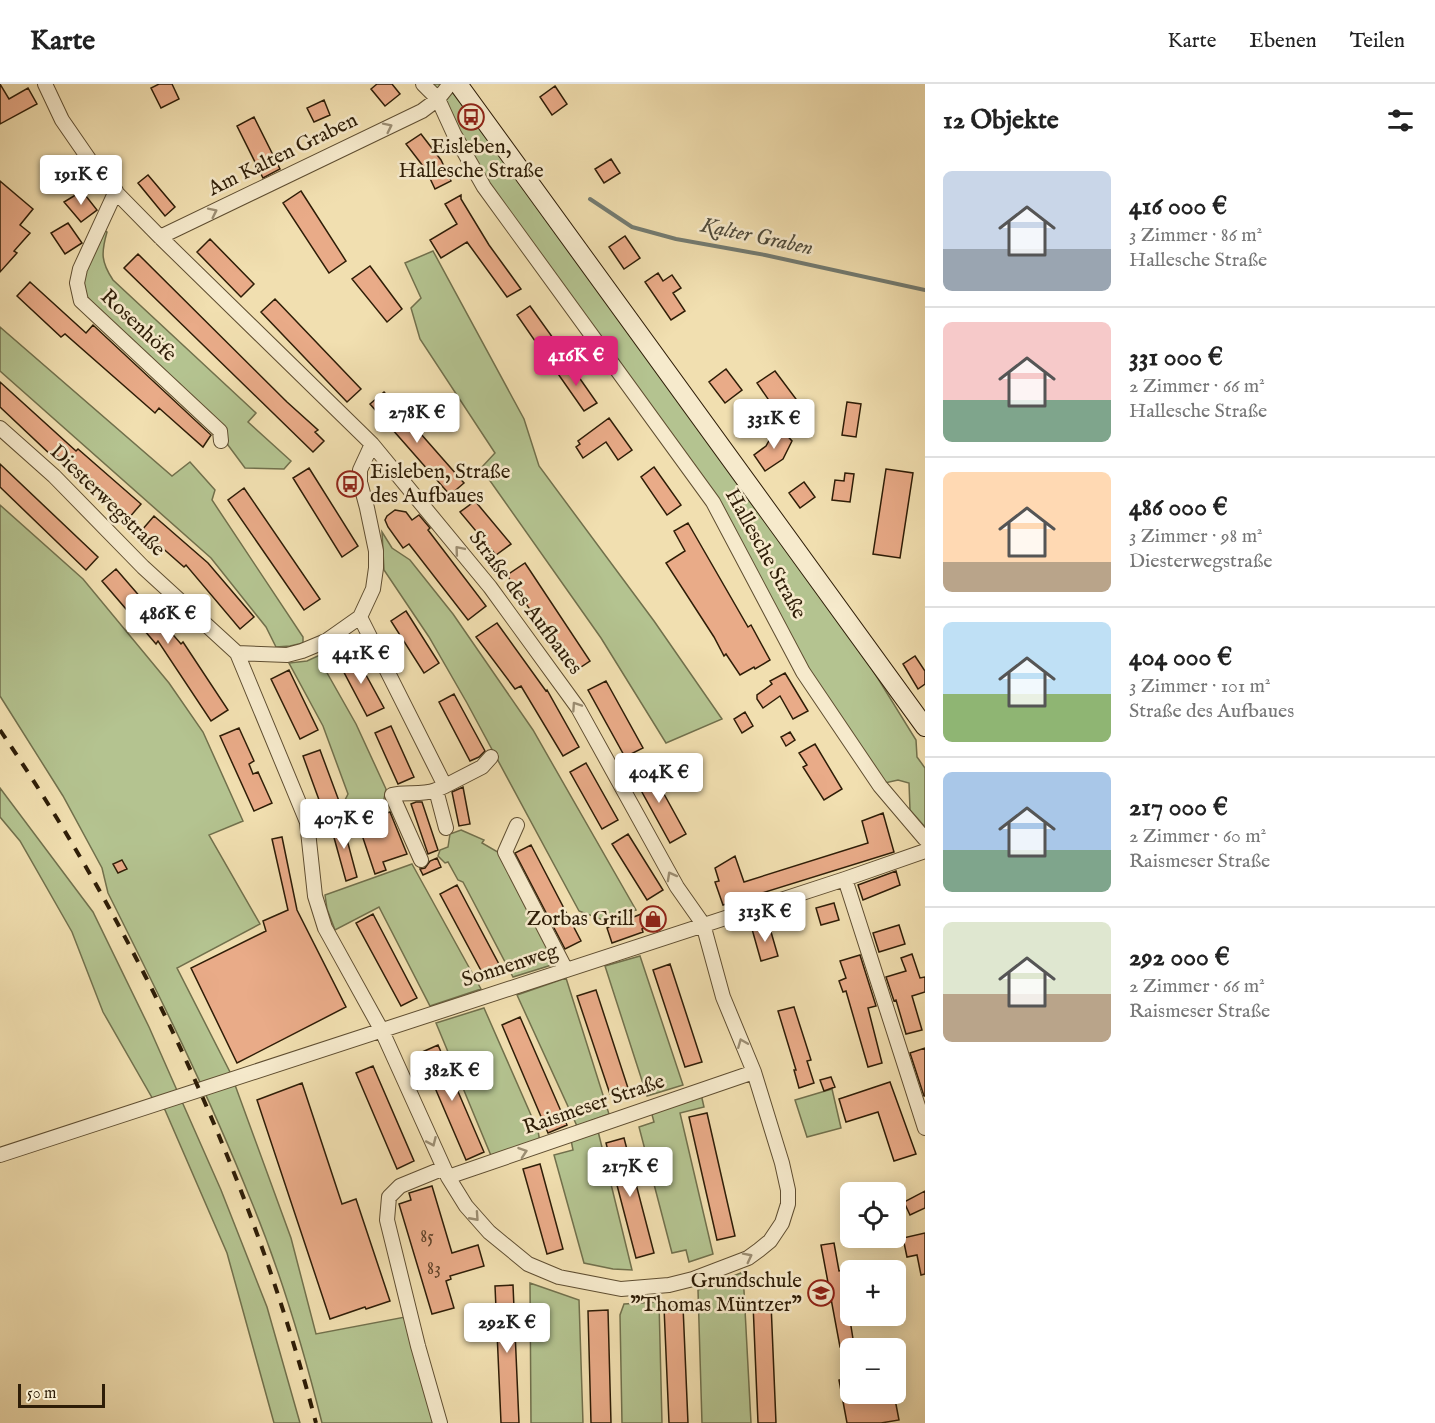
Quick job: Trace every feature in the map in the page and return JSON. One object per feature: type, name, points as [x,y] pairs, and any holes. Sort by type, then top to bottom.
[{"type":"main road","name":"Hallesche Straße","points":[[458,84],[925,727]]},
{"type":"street","name":"Straße des Aufbaues","points":[[45,84],[62,120],[102,178],[372,444],[490,587],[578,708],[677,887],[703,924]]},
{"type":"street","name":"Hallesche Straße","points":[[423,84],[438,99],[454,134],[484,187],[713,502],[803,672],[880,786],[925,839]]},
{"type":"street","name":"Am Kalten Graben","points":[[160,237],[422,111],[438,99],[450,84]]},
{"type":"street","name":"Rosenhöfe","points":[[116,192],[80,269],[77,283],[81,300],[220,431],[221,441]]},
{"type":"street","name":"Diesterwegstraße","points":[[0,429],[54,476],[143,567],[237,653],[307,822],[315,897],[319,913],[382,1031]]},
{"type":"street","points":[[237,653],[287,655],[302,651],[326,641],[360,617],[373,589],[376,568],[376,551],[360,482],[360,470],[372,444]]},
{"type":"street","points":[[360,617],[440,788],[446,828]]},
{"type":"street","points":[[421,860],[392,795],[412,795],[440,788],[482,767],[491,757]]},
{"type":"street","points":[[517,825],[505,852],[567,970]]},
{"type":"street","name":"Sonnenweg","points":[[0,1155],[845,879],[925,850]]},
{"type":"street","points":[[845,879],[925,1128]]},
{"type":"street","points":[[382,1031],[446,1172],[466,1206],[489,1232],[528,1264],[559,1277],[621,1289],[669,1285],[693,1279],[748,1258],[759,1250],[770,1241],[782,1223],[788,1204],[788,1190],[782,1163],[753,1072],[723,997],[703,924]]},
{"type":"street","name":"Raismeser Straße","points":[[440,1423],[418,1346],[387,1220],[389,1197],[400,1186],[753,1072]]},
{"type":"green space","points":[[432,84],[450,84],[856,643],[916,740],[917,757],[925,768],[925,827],[910,810],[909,783],[898,780],[885,783],[816,686],[718,499],[481,173]]},
{"type":"green space","points":[[103,229],[107,232],[103,252],[104,262],[113,280],[256,413],[248,422],[291,461],[284,469],[245,468],[225,441],[94,307],[84,292],[83,278]]},
{"type":"green space","points":[[433,251],[524,419],[539,466],[654,621],[722,719],[666,743],[601,638],[481,468],[495,453],[420,339],[411,308],[421,298],[405,263]]},
{"type":"green space","points":[[0,327],[172,476],[190,462],[215,490],[212,500],[303,637],[303,643],[276,647],[266,627],[211,558],[0,371]]},
{"type":"green space","points":[[0,505],[83,579],[169,683],[203,732],[243,821],[209,835],[260,924],[177,968],[231,1074],[291,1238],[316,1334],[405,1317],[436,1423],[322,1423],[281,1281],[261,1225],[217,1120],[108,893],[102,868],[63,796],[0,696]]},
{"type":"green space","points":[[382,532],[392,548],[410,560],[453,614],[533,730],[636,910],[603,920],[579,911],[467,703],[429,637],[384,570]]},
{"type":"green space","points":[[322,654],[326,671],[356,724],[386,789],[383,804],[349,817],[344,811],[343,804],[348,794],[323,726],[289,663],[307,661]]},
{"type":"green space","points":[[0,788],[93,912],[149,1027],[221,1190],[267,1307],[300,1423],[274,1423],[227,1253],[165,1110],[154,1101],[103,1012],[72,932],[20,841],[0,817]]},
{"type":"green space","points":[[461,830],[484,840],[482,843],[503,855],[558,963],[513,977],[463,882],[458,880],[448,862],[445,863],[438,856],[440,850],[448,847],[450,834]]},
{"type":"green space","points":[[412,864],[481,989],[430,1006],[379,907],[335,930],[327,909],[325,895]]},
{"type":"green space","points":[[640,956],[683,1085],[647,1096],[605,966]]},
{"type":"green space","points":[[566,978],[609,1114],[577,1126],[517,995]]},
{"type":"green space","points":[[484,1008],[538,1131],[540,1142],[492,1158],[436,1023]]},
{"type":"green space","points":[[832,1089],[841,1128],[807,1137],[795,1100]]},
{"type":"green space","points":[[701,1094],[704,1107],[680,1113],[713,1254],[689,1262],[686,1250],[672,1253],[639,1127],[654,1122],[651,1111]]},
{"type":"green space","points":[[598,1131],[632,1270],[584,1263],[554,1155],[573,1150],[571,1140]]},
{"type":"green space","points":[[743,1272],[751,1423],[702,1423],[698,1290]]},
{"type":"green space","points":[[530,1283],[579,1300],[583,1423],[531,1423]]},
{"type":"green space","points":[[659,1302],[662,1423],[622,1423],[620,1315],[624,1304]]},
{"type":"building","points":[[0,84],[9,99],[28,88],[37,104],[0,124]]},
{"type":"building","points":[[159,84],[172,84],[179,99],[161,108],[151,88]]},
{"type":"building","points":[[377,84],[392,84],[400,94],[385,106],[371,89]]},
{"type":"building","points":[[555,86],[567,104],[552,115],[540,97]]},
{"type":"building","points":[[324,100],[330,115],[314,122],[307,108]]},
{"type":"building","points":[[254,117],[280,169],[263,178],[237,126]]},
{"type":"building","points":[[421,134],[441,160],[451,181],[435,189],[426,170],[406,144]]},
{"type":"building","points":[[611,159],[620,173],[604,183],[595,169]]},
{"type":"building","points":[[148,175],[175,207],[165,216],[138,183]]},
{"type":"building","points":[[0,181],[33,209],[20,225],[30,233],[14,251],[17,253],[0,272]]},
{"type":"building","points":[[82,191],[97,210],[81,222],[64,202]]},
{"type":"building","points":[[301,191],[346,261],[329,273],[283,203]]},
{"type":"building","points":[[461,195],[461,199],[489,245],[521,289],[507,297],[467,242],[441,258],[430,240],[457,224],[445,204]]},
{"type":"building","points":[[68,223],[82,243],[65,254],[51,233]]},
{"type":"building","points":[[625,236],[640,258],[624,269],[609,247]]},
{"type":"building","points":[[210,239],[254,284],[241,297],[197,252]]},
{"type":"building","points":[[138,254],[318,430],[315,432],[324,441],[313,452],[124,268]]},
{"type":"building","points":[[370,266],[402,309],[387,322],[352,279]]},
{"type":"building","points":[[658,273],[663,281],[672,275],[681,288],[673,293],[685,311],[671,320],[645,282]]},
{"type":"building","points":[[30,282],[86,333],[93,325],[211,435],[203,447],[159,408],[155,413],[65,334],[61,337],[17,296]]},
{"type":"building","points":[[275,299],[361,389],[347,402],[261,312]]},
{"type":"building","points":[[530,306],[558,345],[544,354],[517,315]]},
{"type":"building","points":[[569,363],[597,403],[584,411],[556,371]]},
{"type":"building","points":[[726,369],[742,390],[725,403],[709,382]]},
{"type":"building","points":[[775,371],[796,399],[777,412],[757,383]]},
{"type":"building","points":[[0,382],[76,451],[78,449],[141,504],[128,519],[53,452],[51,455],[0,407]]},
{"type":"building","points":[[384,392],[464,483],[450,495],[370,404]]},
{"type":"building","points":[[847,402],[861,404],[856,437],[842,435]]},
{"type":"building","points":[[609,418],[632,450],[618,460],[606,442],[583,458],[576,447],[580,444],[578,441]]},
{"type":"building","points":[[780,428],[792,441],[783,459],[765,471],[754,455],[766,446],[775,430]]},
{"type":"building","points":[[0,464],[98,557],[86,570],[0,487]]},
{"type":"building","points":[[654,467],[681,505],[667,515],[641,477]]},
{"type":"building","points":[[309,468],[358,546],[342,557],[293,478]]},
{"type":"building","points":[[886,469],[913,473],[900,558],[873,554]]},
{"type":"building","points":[[845,473],[854,474],[850,502],[832,500],[835,480],[844,481]]},
{"type":"building","points":[[804,482],[815,497],[800,508],[789,493]]},
{"type":"building","points":[[244,488],[320,599],[304,610],[228,500]]},
{"type":"building","points":[[475,501],[511,544],[496,555],[460,512]]},
{"type":"building","points":[[395,510],[406,512],[412,520],[419,515],[486,606],[468,620],[409,544],[403,548],[388,527],[385,520]]},
{"type":"building","points":[[154,516],[208,563],[254,617],[240,629],[186,565],[184,567],[142,530]]},
{"type":"building","points":[[688,523],[748,627],[751,625],[770,660],[740,675],[726,654],[724,656],[666,563],[685,551],[674,531]]},
{"type":"building","points":[[525,563],[590,661],[572,673],[507,575]]},
{"type":"building","points":[[116,569],[181,644],[183,642],[228,710],[211,721],[158,641],[156,644],[102,581]]},
{"type":"building","points":[[406,611],[439,663],[424,673],[391,621]]},
{"type":"building","points":[[497,623],[547,690],[579,747],[563,756],[521,686],[515,689],[476,637]]},
{"type":"building","points":[[354,653],[384,708],[367,716],[338,661]]},
{"type":"building","points":[[915,656],[925,671],[925,684],[918,689],[903,664]]},
{"type":"building","points":[[289,670],[318,730],[300,739],[271,679]]},
{"type":"building","points":[[785,673],[808,711],[793,719],[780,696],[763,708],[757,699],[757,695],[772,684],[770,681]]},
{"type":"building","points":[[606,681],[643,748],[625,757],[588,690]]},
{"type":"building","points":[[454,694],[485,751],[470,761],[439,702]]},
{"type":"building","points":[[745,712],[753,726],[742,733],[734,719]]},
{"type":"building","points":[[391,726],[414,777],[398,784],[375,733]]},
{"type":"building","points":[[239,728],[254,761],[249,764],[253,774],[258,772],[272,803],[254,811],[220,736]]},
{"type":"building","points":[[790,732],[795,740],[786,746],[781,737]]},
{"type":"building","points":[[815,744],[842,789],[824,800],[803,767],[807,765],[799,753]]},
{"type":"building","points":[[320,750],[339,801],[322,808],[303,756]]},
{"type":"building","points":[[586,763],[618,820],[602,829],[570,772]]},
{"type":"building","points":[[648,765],[686,834],[670,843],[632,774]]},
{"type":"building","points":[[463,787],[470,824],[459,826],[452,792]]},
{"type":"building","points":[[422,802],[438,850],[428,854],[411,804]]},
{"type":"building","points":[[390,812],[407,854],[383,862],[386,870],[375,874],[356,817],[367,813],[369,819]]},
{"type":"building","points":[[883,813],[894,852],[723,905],[715,882],[719,881],[715,868],[735,856],[744,882],[868,843],[862,821]]},
{"type":"building","points":[[342,821],[357,877],[346,881],[330,823]]},
{"type":"building","points":[[628,834],[663,890],[647,900],[612,844]]},
{"type":"building","points":[[282,837],[297,910],[346,1007],[237,1063],[191,968],[266,931],[263,921],[288,910],[272,839]]},
{"type":"building","points":[[531,845],[581,941],[565,949],[515,853]]},
{"type":"building","points":[[437,858],[441,867],[423,875],[420,869],[425,868],[430,861]]},
{"type":"building","points":[[122,860],[127,869],[118,873],[113,864]]},
{"type":"building","points":[[896,871],[900,885],[863,900],[858,885]]},
{"type":"building","points":[[457,885],[501,968],[484,976],[440,894]]},
{"type":"building","points":[[834,903],[839,920],[821,925],[816,908]]},
{"type":"building","points":[[658,907],[664,920],[642,929],[643,932],[612,943],[607,928]]},
{"type":"building","points":[[373,914],[417,998],[401,1006],[356,923]]},
{"type":"building","points":[[769,925],[778,956],[761,961],[752,929]]},
{"type":"building","points":[[899,925],[905,944],[879,952],[873,933]]},
{"type":"building","points":[[912,954],[920,978],[925,977],[925,992],[912,996],[922,1030],[906,1034],[896,1000],[894,1001],[886,977],[906,971],[901,958]]},
{"type":"building","points":[[860,955],[876,1006],[868,1008],[882,1063],[868,1067],[846,991],[843,992],[839,981],[846,978],[840,961]]},
{"type":"building","points":[[670,964],[702,1062],[685,1067],[653,970]]},
{"type":"building","points":[[596,990],[628,1088],[610,1094],[577,996]]},
{"type":"building","points":[[794,1007],[811,1060],[807,1061],[814,1083],[799,1088],[794,1070],[796,1070],[778,1011]]},
{"type":"building","points":[[520,1017],[567,1125],[548,1133],[502,1025]]},
{"type":"building","points":[[438,1045],[484,1152],[466,1160],[420,1053]]},
{"type":"building","points":[[925,1048],[925,1096],[924,1096],[910,1053]]},
{"type":"building","points":[[373,1066],[414,1161],[397,1169],[356,1073]]},
{"type":"building","points":[[831,1077],[835,1087],[824,1091],[820,1080]]},
{"type":"building","points":[[890,1082],[916,1154],[894,1161],[878,1112],[846,1122],[839,1099]]},
{"type":"building","points":[[302,1083],[342,1204],[356,1199],[390,1301],[330,1319],[257,1100]]},
{"type":"building","points":[[707,1113],[735,1236],[717,1240],[689,1117]]},
{"type":"building","points":[[624,1138],[654,1253],[636,1258],[606,1143]]},
{"type":"building","points":[[540,1164],[563,1249],[547,1254],[523,1169]]},
{"type":"building","points":[[432,1186],[452,1253],[478,1245],[484,1266],[450,1276],[451,1279],[446,1281],[454,1308],[432,1314],[399,1204],[411,1200],[409,1193]]},
{"type":"building","points":[[925,1191],[925,1208],[910,1215],[906,1201]]},
{"type":"building","points":[[925,1233],[925,1274],[921,1275],[917,1255],[907,1257],[906,1237]]},
{"type":"building","points":[[834,1243],[840,1271],[840,1326],[851,1326],[853,1338],[840,1338],[840,1347],[821,1245]]},
{"type":"building","points":[[513,1285],[519,1423],[501,1423],[495,1286]]},
{"type":"building","points":[[753,1303],[771,1303],[776,1423],[758,1423]]},
{"type":"building","points":[[683,1306],[688,1423],[669,1423],[664,1307]]},
{"type":"building","points":[[608,1310],[611,1423],[591,1423],[588,1311]]},
{"type":"building","points":[[843,1404],[896,1404],[899,1420],[881,1423],[847,1423]]},
{"type":"waterway","name":"Kalter Graben","points":[[590,199],[632,227],[676,239],[765,255],[925,290]]},
{"type":"railway","points":[[0,730],[52,810],[101,893],[146,977],[187,1063],[225,1151],[259,1240],[290,1331],[316,1423]]},
{"type":"place","name":"Eisleben, Hallesche Straße","points":[[471,117]]},
{"type":"place","name":"Eisleben, Straße des Aufbaues","points":[[350,484]]},
{"type":"place","name":"Zorbas Grill","points":[[653,919]]},
{"type":"place","name":"Grundschule \"Thomas Müntzer\"","points":[[821,1293]]}]
